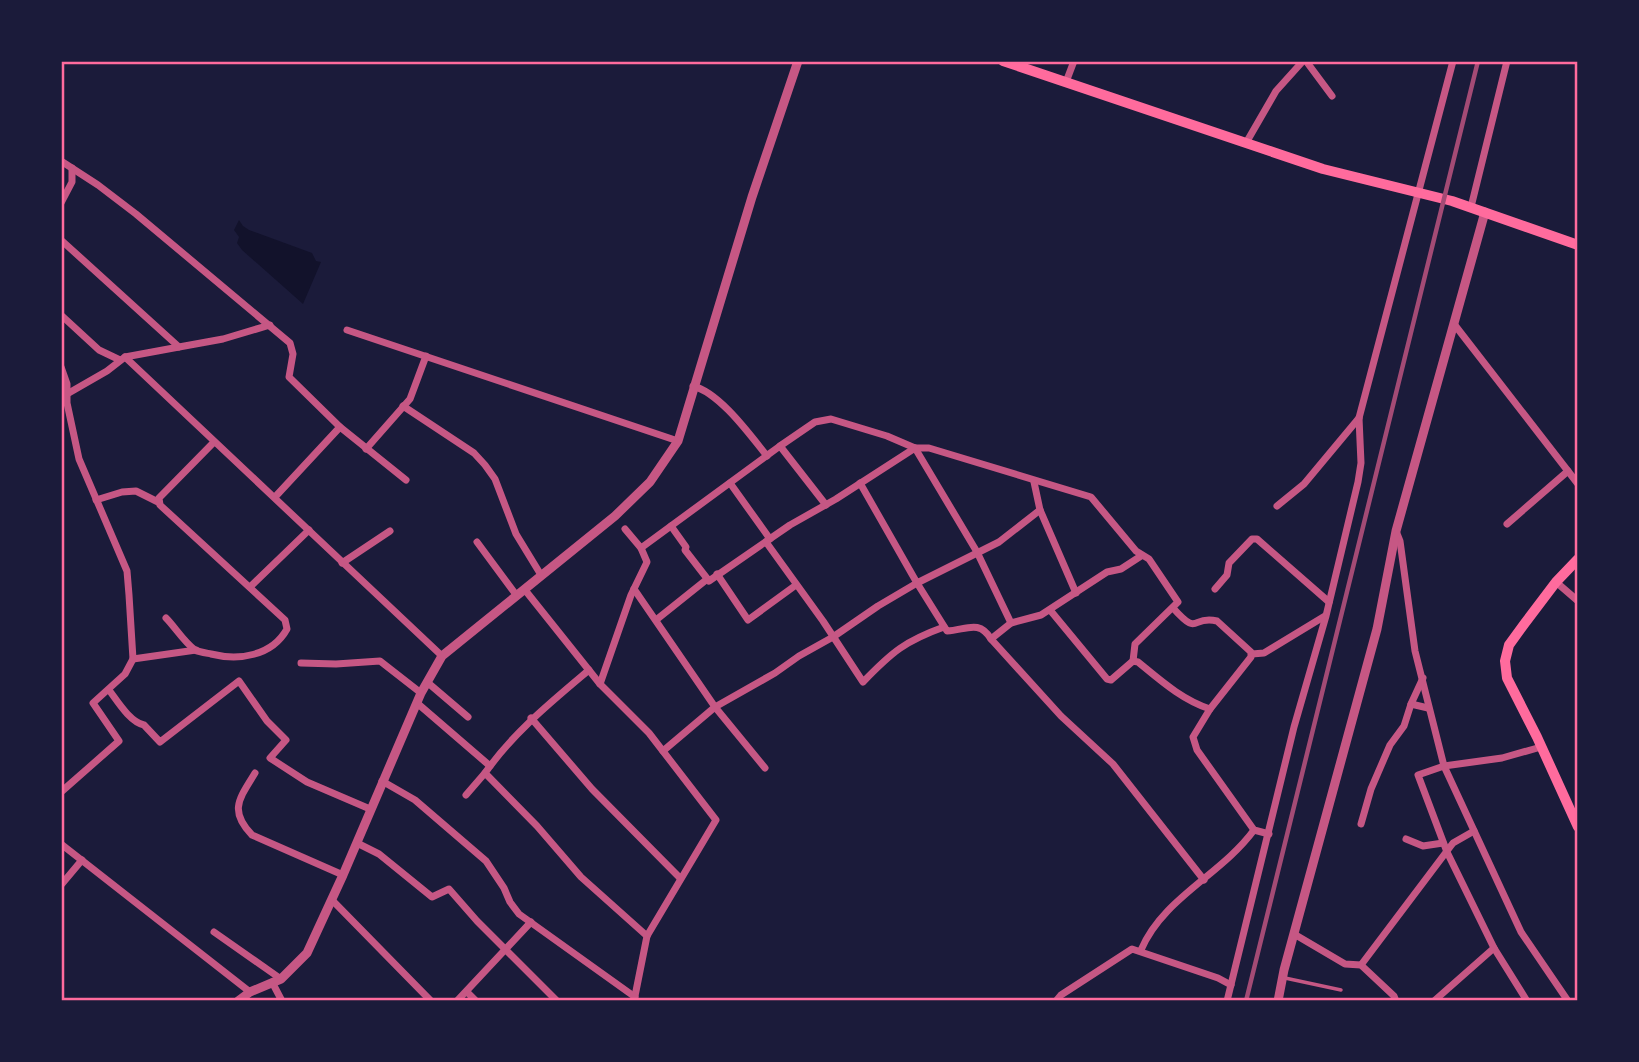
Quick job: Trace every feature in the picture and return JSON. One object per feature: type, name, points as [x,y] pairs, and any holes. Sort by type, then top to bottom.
[{"type":"main road","points":[[1003,61],[1323,169],[1471,207],[1578,246]]},
{"type":"main road","points":[[1578,559],[1556,582],[1506,652],[1507,678],[1578,827]]},
{"type":"street","points":[[239,1001],[250,992],[276,981],[307,953],[334,901],[370,809],[421,693],[442,656],[615,516],[660,469],[678,441],[752,197],[798,61]]},
{"type":"street","points":[[1066,82],[1074,61]]},
{"type":"street","points":[[1246,143],[1276,91],[1304,61],[1332,96]]},
{"type":"street","points":[[1227,1001],[1358,482],[1361,463],[1359,418],[1453,61]]},
{"type":"street","points":[[1471,207],[1507,61]]},
{"type":"street","points":[[61,161],[136,214],[290,343],[293,348],[289,377],[340,427],[406,480]]},
{"type":"street","points":[[61,203],[72,181],[72,168]]},
{"type":"street","points":[[1278,1001],[1377,629],[1396,531],[1485,212]]},
{"type":"street","points":[[61,240],[177,346]]},
{"type":"street","points":[[61,315],[99,350],[122,358],[275,497],[442,656]]},
{"type":"street","points":[[1454,324],[1578,484]]},
{"type":"street","points":[[65,401],[107,372],[122,358],[223,338],[270,325]]},
{"type":"street","points":[[347,330],[678,441]]},
{"type":"street","points":[[366,449],[413,392],[426,356]]},
{"type":"street","points":[[61,367],[67,384],[65,401],[79,460],[127,571],[133,659],[125,674],[93,703],[119,741],[61,792]]},
{"type":"street","points":[[693,386],[707,392],[718,402],[745,428],[767,456]]},
{"type":"street","points":[[403,406],[474,453],[485,465],[495,478],[516,534],[541,575]]},
{"type":"street","points":[[1278,506],[1304,484],[1359,418]]},
{"type":"street","points":[[641,548],[815,422],[831,419],[887,436],[915,448],[929,448],[1091,498],[1141,555],[1149,559],[1178,602],[1135,644],[1133,661],[1111,680],[1107,679],[1050,610]]},
{"type":"street","points":[[275,497],[340,427]]},
{"type":"street","points":[[158,502],[214,442]]},
{"type":"street","points":[[780,446],[826,505]]},
{"type":"street","points":[[656,620],[706,580],[709,581],[768,540],[915,448]]},
{"type":"street","points":[[915,448],[977,552],[1011,623]]},
{"type":"street","points":[[1507,524],[1568,471]]},
{"type":"street","points":[[1034,482],[1040,510],[1076,593]]},
{"type":"street","points":[[730,483],[863,682],[890,654],[917,637],[944,627]]},
{"type":"street","points":[[860,483],[947,631],[975,626],[986,632],[1061,716],[1113,764],[1204,880]]},
{"type":"street","points":[[96,500],[136,491],[158,502],[285,620],[287,629],[282,638],[262,652],[246,657],[217,656],[196,650],[133,659]]},
{"type":"street","points":[[663,751],[715,706],[757,684],[917,583],[999,541],[1040,510]]},
{"type":"street","points":[[671,526],[706,580]]},
{"type":"street","points":[[600,684],[634,589],[647,562],[641,548],[625,529]]},
{"type":"street","points":[[250,587],[309,530]]},
{"type":"street","points":[[342,563],[390,531]]},
{"type":"street","points":[[1396,531],[1400,541],[1415,651],[1444,766],[1521,932],[1567,1001]]},
{"type":"street","points":[[1215,589],[1227,575],[1229,563],[1252,539],[1257,538],[1329,602]]},
{"type":"street","points":[[382,781],[415,800],[486,861],[510,902],[531,922],[635,999],[648,936],[716,820],[663,751],[600,684],[477,542]]},
{"type":"street","points":[[991,639],[1011,623],[1037,618],[1107,572],[1121,569],[1141,555]]},
{"type":"street","points":[[717,574],[748,620],[796,585]]},
{"type":"street","points":[[1556,582],[1578,601]]},
{"type":"street","points":[[634,589],[715,706],[765,768]]},
{"type":"street","points":[[1173,608],[1187,624],[1194,625],[1210,619],[1217,621],[1252,654]]},
{"type":"street","points":[[1269,834],[1254,830],[1195,747],[1195,733],[1252,654],[1264,653],[1326,615]]},
{"type":"street","points":[[166,618],[196,650]]},
{"type":"street","points":[[301,663],[380,661],[421,693]]},
{"type":"street","points":[[1133,661],[1194,704],[1210,709]]},
{"type":"street","points":[[466,795],[494,758],[531,718],[589,670]]},
{"type":"street","points":[[1361,824],[1371,789],[1391,745],[1404,726],[1423,677]]},
{"type":"street","points":[[109,690],[130,716],[144,725],[160,742],[239,681],[267,721],[286,740],[270,758],[307,782],[370,809]]},
{"type":"street","points":[[427,682],[468,717]]},
{"type":"street","points":[[417,703],[487,769],[581,877],[605,901],[648,936]]},
{"type":"street","points":[[1411,704],[1428,708]]},
{"type":"street","points":[[531,718],[592,789],[680,878]]},
{"type":"street","points":[[1527,1001],[1494,948],[1447,852],[1419,775],[1444,766],[1502,758],[1541,747]]},
{"type":"street","points":[[254,773],[238,802],[237,809],[245,828],[253,835],[343,875]]},
{"type":"street","points":[[1141,950],[1147,934],[1158,919],[1241,848],[1254,830]]},
{"type":"street","points":[[1361,965],[1453,843],[1474,831]]},
{"type":"street","points":[[1406,839],[1423,846],[1443,843]]},
{"type":"street","points":[[61,844],[250,992]]},
{"type":"street","points":[[358,844],[379,854],[432,897],[449,889],[557,1001]]},
{"type":"street","points":[[61,884],[82,860]]},
{"type":"street","points":[[334,901],[431,1001]]},
{"type":"street","points":[[457,1001],[531,922]]},
{"type":"street","points":[[214,932],[276,981],[282,1001]]},
{"type":"street","points":[[1294,934],[1345,964],[1361,965],[1396,1001]]},
{"type":"street","points":[[1056,1001],[1132,948],[1231,985]]},
{"type":"street","points":[[1434,1001],[1494,948]]},
{"type":"street","points":[[467,992],[477,1001]]},
{"type":"lane","points":[[1283,977],[1341,989]]},
{"type":"shaded area","points":[[239,220],[249,230],[312,253],[316,261],[321,262],[303,304],[242,250],[234,230]]},
{"type":"railway","points":[[1246,1001],[1478,61]]}]
